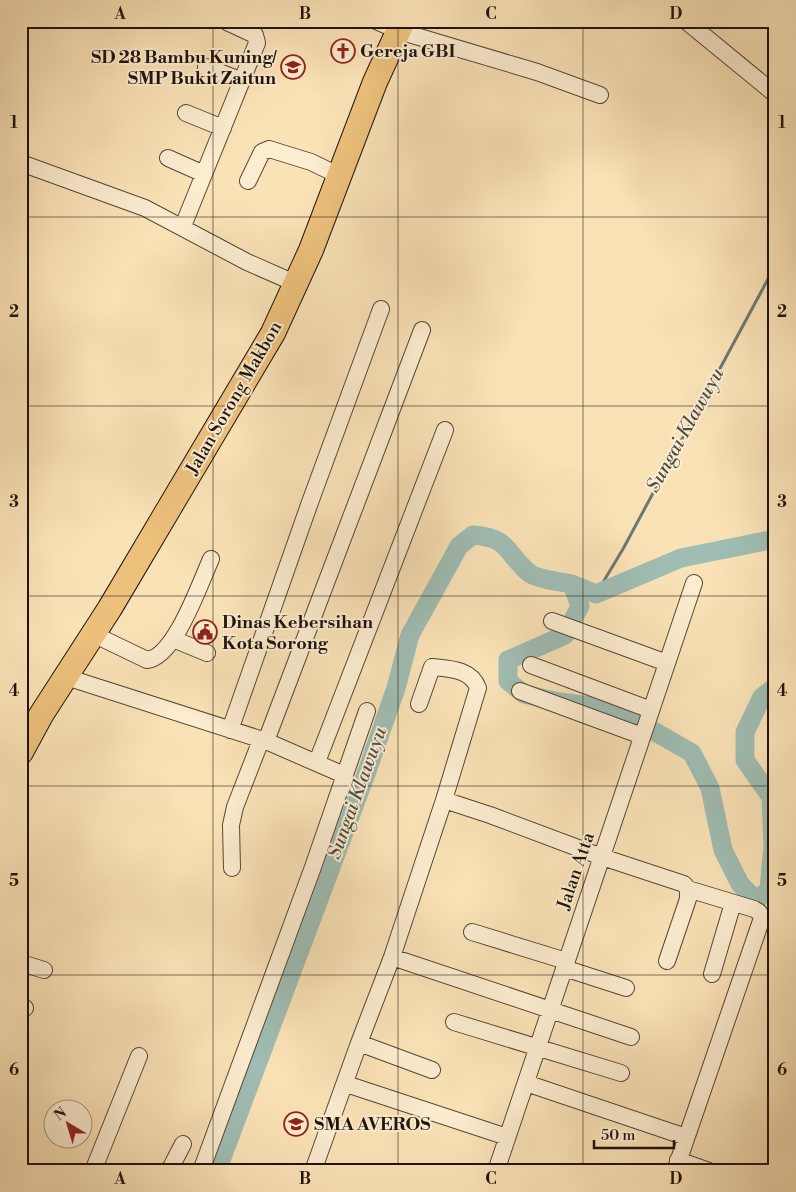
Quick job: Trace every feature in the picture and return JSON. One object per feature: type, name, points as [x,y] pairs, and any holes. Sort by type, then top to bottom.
[{"type":"highway","name":"Jalan Sorong Makbon","points":[[21,752],[41,715],[93,634],[273,333],[297,284],[378,73],[401,26]]},
{"type":"street","points":[[376,21],[401,26],[600,95]]},
{"type":"street","points":[[686,21],[775,94]]},
{"type":"street","points":[[182,226],[258,39],[252,33],[227,22]]},
{"type":"street","points":[[206,67],[242,81]]},
{"type":"street","points":[[186,113],[223,128]]},
{"type":"street","points":[[248,181],[262,152],[269,149],[311,162],[340,176]]},
{"type":"street","points":[[168,158],[204,174]]},
{"type":"street","points":[[21,163],[144,208],[182,226],[247,262],[297,284]]},
{"type":"street","points":[[230,730],[309,505],[381,309]]},
{"type":"street","points":[[232,868],[231,825],[422,330]]},
{"type":"street","points":[[317,762],[445,430]]},
{"type":"street","points":[[93,634],[147,660],[159,655],[173,639],[211,559]]},
{"type":"street","name":"Jalan Atta","points":[[496,1171],[694,583]]},
{"type":"street","points":[[552,621],[667,663]]},
{"type":"street","points":[[173,639],[207,652]]},
{"type":"street","points":[[531,664],[651,710]]},
{"type":"street","points":[[313,1171],[392,957],[444,800],[478,688],[474,678],[468,674],[432,667],[419,704]]},
{"type":"street","points":[[66,677],[263,740],[344,775]]},
{"type":"street","points":[[520,691],[642,736]]},
{"type":"street","points":[[201,1171],[366,711]]},
{"type":"street","points":[[444,800],[490,815],[602,857],[674,879],[688,888],[759,912],[762,918],[676,1165],[710,1171]]},
{"type":"street","points":[[667,961],[688,899],[688,888]]},
{"type":"street","points":[[712,974],[733,903]]},
{"type":"street","points":[[472,932],[626,988]]},
{"type":"street","points":[[392,957],[631,1037]]},
{"type":"street","points":[[21,963],[44,970]]},
{"type":"street","points":[[454,1022],[621,1073]]},
{"type":"street","points":[[359,1043],[432,1070]]},
{"type":"street","points":[[93,1171],[139,1056]]},
{"type":"street","points":[[346,1084],[507,1137]]},
{"type":"street","points":[[526,1084],[686,1137]]},
{"type":"street","points":[[169,1171],[183,1144]]},
{"type":"waterway","name":"Sungai Klawuyu","points":[[596,594],[623,549],[775,266]]},
{"type":"waterway","name":"Sungai Klawuyu","points":[[217,1171],[366,774],[396,688],[410,635],[459,546],[473,535],[494,539],[506,547],[531,574],[572,584],[580,606],[565,635],[508,660],[508,681],[524,694],[559,702],[615,709],[692,753],[710,788],[723,850],[740,884],[756,900],[769,890],[773,846],[771,797],[745,760],[745,732],[762,697],[775,687]]},
{"type":"waterway","name":"Sungai Klawuyu","points":[[572,584],[596,594],[681,558],[775,539]]},
{"type":"place","name":"Gereja GBI","points":[[343,51]]},
{"type":"place","name":"SD 28 Bambu Kuning/ SMP Bukit Zaitun","points":[[293,67]]},
{"type":"place","name":"Dinas Kebersihan Kota Sorong","points":[[205,632]]},
{"type":"place","name":"SMA AVEROS","points":[[296,1124]]}]
